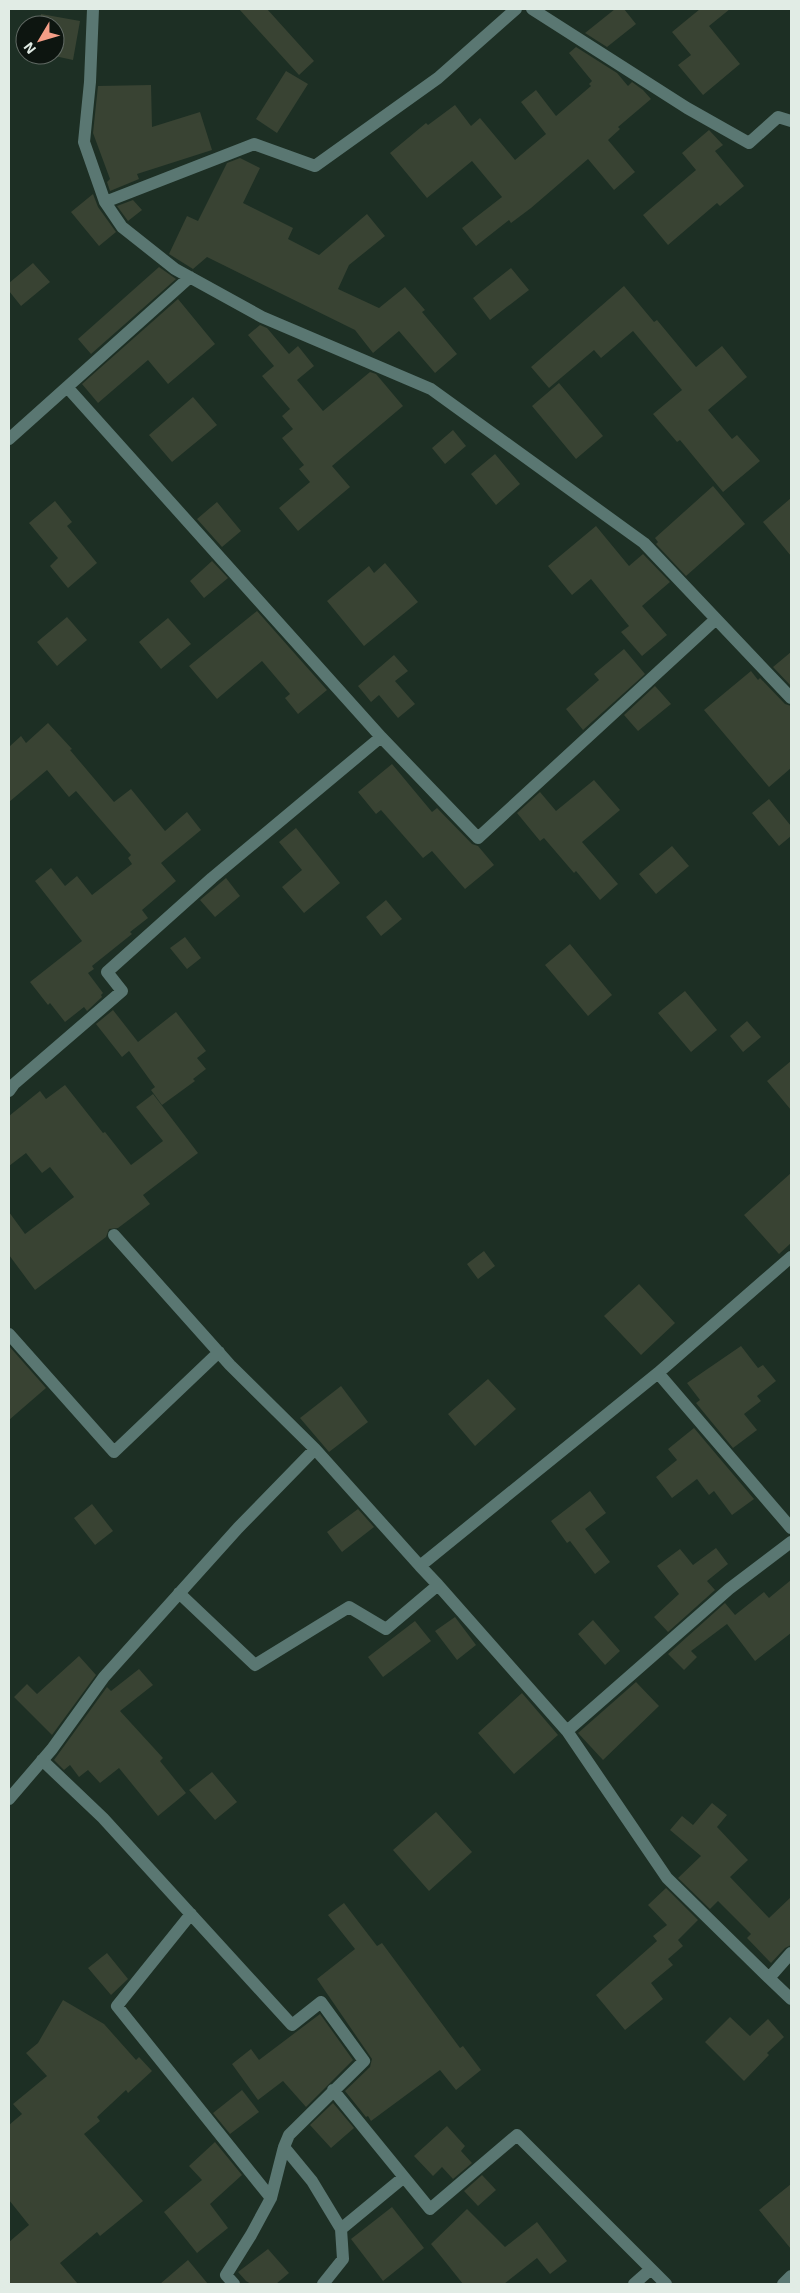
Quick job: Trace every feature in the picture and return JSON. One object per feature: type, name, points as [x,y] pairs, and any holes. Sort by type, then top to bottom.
[{"type":"street","points":[[93,9],[90,82],[84,142],[105,202],[122,227],[175,269],[262,317],[431,389],[644,543],[791,698]]},
{"type":"street","points":[[105,202],[254,144],[315,166],[438,78],[516,9]]},
{"type":"street","points":[[532,9],[687,108],[750,143],[778,117],[791,121]]},
{"type":"street","points":[[9,439],[190,277]]},
{"type":"street","points":[[67,387],[381,737],[478,838],[716,618]]},
{"type":"street","points":[[9,1091],[14,1084],[122,991],[107,972],[212,878],[381,737]]},
{"type":"street","points":[[114,1235],[219,1352],[315,1449],[567,1731],[667,1878],[791,1999]]},
{"type":"street","points":[[420,1566],[658,1373],[791,1258]]},
{"type":"street","points":[[9,1334],[114,1452],[219,1352]]},
{"type":"street","points":[[658,1373],[791,1528]]},
{"type":"street","points":[[9,1799],[42,1760],[104,1676],[238,1528],[315,1449]]},
{"type":"street","points":[[567,1731],[729,1590],[791,1542]]},
{"type":"street","points":[[179,1593],[255,1665],[350,1607],[386,1629],[438,1585]]},
{"type":"street","points":[[42,1760],[103,1818],[292,2025],[321,2002],[364,2061],[289,2135],[284,2147],[271,2198],[252,2235],[226,2275],[234,2284]]},
{"type":"street","points":[[191,1914],[117,2006],[271,2198]]},
{"type":"street","points":[[769,1978],[791,1953]]},
{"type":"street","points":[[333,2090],[430,2209],[517,2135],[666,2284]]},
{"type":"street","points":[[284,2147],[312,2181],[341,2229],[343,2259],[323,2284]]},
{"type":"street","points":[[341,2229],[404,2177]]},
{"type":"street","points":[[634,2284],[651,2269]]},
{"type":"street","points":[[783,2284],[791,2276]]},
{"type":"building","points":[[239,9],[267,9],[314,61],[299,75]]},
{"type":"building","points":[[615,9],[624,9],[636,24],[607,47],[585,33]]},
{"type":"building","points":[[700,9],[730,9],[709,26],[740,64],[703,95],[678,65],[691,55],[672,32]]},
{"type":"building","points":[[65,18],[80,21],[73,60],[65,58]]},
{"type":"building","points":[[576,47],[617,73],[628,86],[632,82],[651,99],[618,127],[620,129],[608,140],[635,172],[614,190],[588,159],[531,208],[511,223],[509,220],[476,246],[462,228],[502,197],[472,161],[427,198],[390,153],[426,123],[428,125],[455,105],[471,126],[480,118],[515,160],[546,134],[521,102],[536,90],[556,116],[591,86],[589,84],[592,81],[569,53]]},
{"type":"building","points":[[286,71],[308,84],[277,133],[256,119]]},
{"type":"building","points":[[151,85],[152,127],[200,112],[212,150],[137,174],[139,179],[110,191],[107,182],[110,179],[93,133],[98,86]]},
{"type":"building","points":[[709,130],[723,145],[715,151],[744,186],[720,206],[717,203],[668,245],[643,215],[696,170],[682,153]]},
{"type":"building","points":[[240,158],[260,168],[243,203],[293,228],[288,239],[319,255],[367,214],[385,236],[349,265],[338,289],[379,308],[405,287],[425,310],[422,312],[457,354],[435,373],[399,331],[373,353],[355,330],[207,257],[193,269],[169,254],[187,216],[198,221],[227,163]]},
{"type":"building","points":[[93,194],[98,207],[116,232],[99,246],[71,212]]},
{"type":"building","points":[[133,200],[142,210],[128,221],[117,206]]},
{"type":"building","points":[[33,263],[50,282],[21,306],[9,291],[9,283]]},
{"type":"building","points":[[159,267],[176,279],[91,354],[78,339]]},
{"type":"building","points":[[511,268],[529,290],[490,320],[473,298]]},
{"type":"building","points":[[624,286],[654,322],[657,320],[696,367],[722,346],[747,377],[708,410],[732,439],[737,435],[760,461],[723,492],[680,440],[677,442],[653,414],[682,390],[633,331],[601,358],[594,350],[549,388],[531,367]]},
{"type":"building","points":[[178,299],[215,344],[168,384],[148,360],[98,403],[82,384]]},
{"type":"building","points":[[260,325],[267,328],[289,354],[298,346],[314,366],[297,380],[323,411],[370,372],[376,374],[403,406],[332,466],[350,487],[298,531],[279,508],[310,482],[299,469],[304,465],[282,438],[293,429],[282,416],[290,409],[262,376],[274,366],[248,335]]},
{"type":"building","points":[[559,383],[603,436],[576,459],[532,406]]},
{"type":"building","points":[[193,397],[217,425],[172,462],[149,435]]},
{"type":"building","points":[[453,430],[466,446],[445,464],[432,448]]},
{"type":"building","points":[[495,454],[520,484],[496,505],[471,474]]},
{"type":"building","points":[[713,486],[745,524],[686,576],[656,544],[658,542],[655,538]]},
{"type":"building","points":[[791,498],[791,556],[763,522]]},
{"type":"building","points":[[55,501],[72,522],[67,526],[97,563],[68,588],[50,566],[58,558],[29,523]]},
{"type":"building","points":[[217,502],[241,531],[222,547],[197,519]]},
{"type":"building","points":[[596,526],[629,566],[643,554],[670,582],[642,606],[667,635],[642,656],[621,632],[629,626],[591,579],[572,595],[548,566]]},
{"type":"building","points":[[212,561],[228,578],[204,598],[190,581]]},
{"type":"building","points":[[385,563],[418,602],[364,646],[327,601],[369,566],[374,573]]},
{"type":"building","points":[[257,611],[327,690],[298,714],[285,698],[290,694],[262,661],[217,699],[189,666]]},
{"type":"building","points":[[67,617],[87,640],[57,666],[37,642]]},
{"type":"building","points":[[168,618],[191,644],[161,669],[139,642]]},
{"type":"building","points":[[624,649],[645,674],[583,730],[566,709],[599,680],[594,674]]},
{"type":"building","points":[[791,652],[791,686],[773,667]]},
{"type":"building","points":[[394,655],[408,671],[395,681],[415,704],[398,718],[379,695],[371,702],[358,686]]},
{"type":"building","points":[[751,671],[758,680],[760,678],[785,704],[791,706],[791,768],[769,787],[704,710]]},
{"type":"building","points":[[655,686],[671,704],[638,731],[624,715]]},
{"type":"building","points":[[48,723],[72,749],[70,750],[114,802],[131,789],[165,831],[187,812],[201,830],[161,863],[176,881],[142,910],[148,918],[130,932],[132,934],[92,966],[94,969],[88,973],[103,993],[102,997],[87,1011],[84,1007],[65,1022],[50,1003],[48,1005],[30,982],[82,941],[35,881],[51,868],[65,886],[77,876],[92,895],[132,864],[128,858],[131,855],[76,791],[69,797],[47,770],[9,802],[9,747],[21,736],[26,743]]},
{"type":"building","points":[[392,764],[432,812],[437,808],[472,844],[478,846],[494,865],[465,889],[432,851],[423,858],[381,810],[376,814],[358,792]]},
{"type":"building","points":[[594,780],[620,810],[582,842],[618,884],[600,900],[576,871],[574,873],[544,838],[540,841],[517,813],[540,792],[556,811]]},
{"type":"building","points":[[769,799],[791,826],[791,836],[779,846],[752,813]]},
{"type":"building","points":[[296,828],[340,883],[304,913],[282,887],[302,870],[279,842]]},
{"type":"building","points":[[672,846],[689,866],[656,894],[639,874]]},
{"type":"building","points":[[226,878],[240,896],[215,917],[200,900]]},
{"type":"building","points":[[386,900],[402,919],[381,936],[366,917]]},
{"type":"building","points":[[185,937],[201,958],[187,969],[170,948]]},
{"type":"building","points":[[570,944],[612,995],[588,1016],[545,965]]},
{"type":"building","points":[[685,991],[717,1030],[691,1052],[658,1013]]},
{"type":"building","points":[[113,1010],[138,1042],[176,1012],[206,1051],[197,1058],[206,1069],[193,1079],[195,1081],[162,1105],[151,1090],[155,1087],[129,1051],[122,1057],[96,1024]]},
{"type":"building","points":[[747,1021],[761,1037],[743,1052],[730,1036]]},
{"type":"building","points":[[791,1061],[791,1110],[767,1081]]},
{"type":"building","points":[[65,1085],[131,1165],[163,1141],[136,1107],[153,1094],[198,1153],[143,1195],[150,1204],[118,1228],[109,1229],[106,1237],[35,1290],[9,1255],[9,1212],[25,1234],[74,1197],[50,1167],[42,1173],[26,1153],[9,1166],[9,1116],[40,1091],[46,1099]]},
{"type":"building","points":[[791,1173],[791,1243],[779,1254],[744,1215]]},
{"type":"building","points":[[484,1251],[495,1266],[478,1279],[467,1264]]},
{"type":"building","points":[[639,1284],[675,1323],[641,1355],[604,1316]]},
{"type":"building","points":[[9,1346],[46,1388],[9,1420]]},
{"type":"building","points":[[741,1346],[758,1368],[763,1365],[776,1381],[757,1396],[761,1401],[744,1414],[757,1430],[733,1448],[696,1403],[700,1400],[687,1383]]},
{"type":"building","points":[[488,1379],[516,1409],[475,1446],[448,1414]]},
{"type":"building","points":[[341,1386],[368,1422],[329,1452],[300,1418]]},
{"type":"building","points":[[694,1428],[754,1499],[732,1515],[714,1491],[709,1495],[697,1479],[672,1498],[656,1477],[677,1460],[668,1449]]},
{"type":"building","points":[[590,1491],[606,1513],[585,1529],[610,1562],[595,1574],[570,1541],[567,1543],[551,1521]]},
{"type":"building","points":[[92,1504],[113,1531],[95,1545],[74,1518]]},
{"type":"building","points":[[358,1509],[374,1527],[342,1552],[327,1532]]},
{"type":"building","points":[[716,1548],[728,1564],[707,1581],[715,1590],[668,1632],[654,1617],[679,1594],[657,1566],[680,1549],[693,1565]]},
{"type":"building","points":[[791,1580],[791,1633],[755,1661],[727,1624],[691,1651],[697,1657],[684,1670],[668,1654],[725,1603],[735,1615],[764,1592],[769,1598]]},
{"type":"building","points":[[455,1617],[476,1645],[457,1660],[435,1631]]},
{"type":"building","points":[[593,1620],[620,1651],[605,1665],[578,1634]]},
{"type":"building","points":[[415,1621],[431,1641],[383,1677],[368,1657]]},
{"type":"building","points":[[79,1656],[96,1675],[52,1735],[14,1697],[27,1684],[37,1694]]},
{"type":"building","points":[[139,1669],[153,1685],[120,1711],[163,1758],[160,1761],[186,1793],[158,1816],[119,1768],[100,1783],[88,1770],[79,1777],[70,1765],[64,1770],[54,1760],[107,1687],[111,1691]]},
{"type":"building","points":[[636,1682],[659,1706],[603,1760],[578,1733]]},
{"type":"building","points":[[522,1693],[558,1735],[514,1774],[478,1733]]},
{"type":"building","points":[[212,1772],[237,1802],[215,1820],[189,1790]]},
{"type":"building","points":[[712,1803],[727,1815],[717,1827],[748,1860],[730,1877],[769,1918],[791,1897],[791,1945],[785,1948],[771,1963],[747,1938],[751,1934],[718,1901],[710,1909],[678,1878],[701,1856],[670,1830],[682,1816],[693,1825]]},
{"type":"building","points":[[436,1812],[472,1852],[429,1891],[393,1850]]},
{"type":"building","points":[[666,1888],[698,1920],[678,1940],[683,1946],[668,1959],[673,1965],[651,1983],[663,1999],[625,2030],[596,1995],[657,1941],[653,1936],[667,1925],[648,1905]]},
{"type":"building","points":[[344,1903],[377,1946],[382,1943],[460,2048],[463,2046],[481,2070],[456,2090],[440,2070],[371,2121],[345,2091],[370,2067],[372,2059],[317,1979],[355,1949],[328,1915]]},
{"type":"building","points":[[107,1953],[128,1979],[111,1995],[88,1968]]},
{"type":"building","points":[[63,2000],[104,2024],[136,2060],[139,2057],[152,2071],[128,2093],[126,2090],[97,2117],[100,2121],[84,2134],[143,2201],[100,2236],[97,2232],[60,2263],[78,2284],[9,2284],[9,2242],[29,2225],[9,2200],[9,2125],[22,2114],[13,2104],[47,2076],[26,2053],[38,2043]]},
{"type":"building","points":[[320,2014],[353,2060],[306,2107],[283,2081],[258,2100],[232,2064],[251,2049],[259,2060]]},
{"type":"building","points":[[730,2017],[750,2036],[768,2019],[784,2037],[767,2053],[769,2055],[744,2081],[705,2042]]},
{"type":"building","points":[[242,2090],[259,2112],[230,2134],[213,2113]]},
{"type":"building","points":[[333,2103],[354,2128],[331,2148],[310,2125]]},
{"type":"building","points":[[447,2126],[465,2146],[461,2151],[472,2163],[453,2179],[442,2167],[433,2176],[414,2156]]},
{"type":"building","points":[[215,2142],[242,2175],[210,2204],[228,2228],[197,2253],[164,2212],[202,2180],[189,2166]]},
{"type":"building","points":[[482,2175],[496,2190],[478,2206],[464,2191]]},
{"type":"building","points":[[791,2184],[791,2249],[759,2210]]},
{"type":"building","points":[[392,2207],[424,2248],[383,2281],[351,2239]]},
{"type":"building","points":[[467,2209],[505,2247],[537,2222],[567,2261],[550,2274],[537,2258],[504,2284],[463,2284],[431,2244]]},
{"type":"building","points":[[268,2249],[289,2273],[276,2284],[251,2284],[238,2272]]},
{"type":"building","points":[[188,2260],[208,2284],[160,2284]]}]
